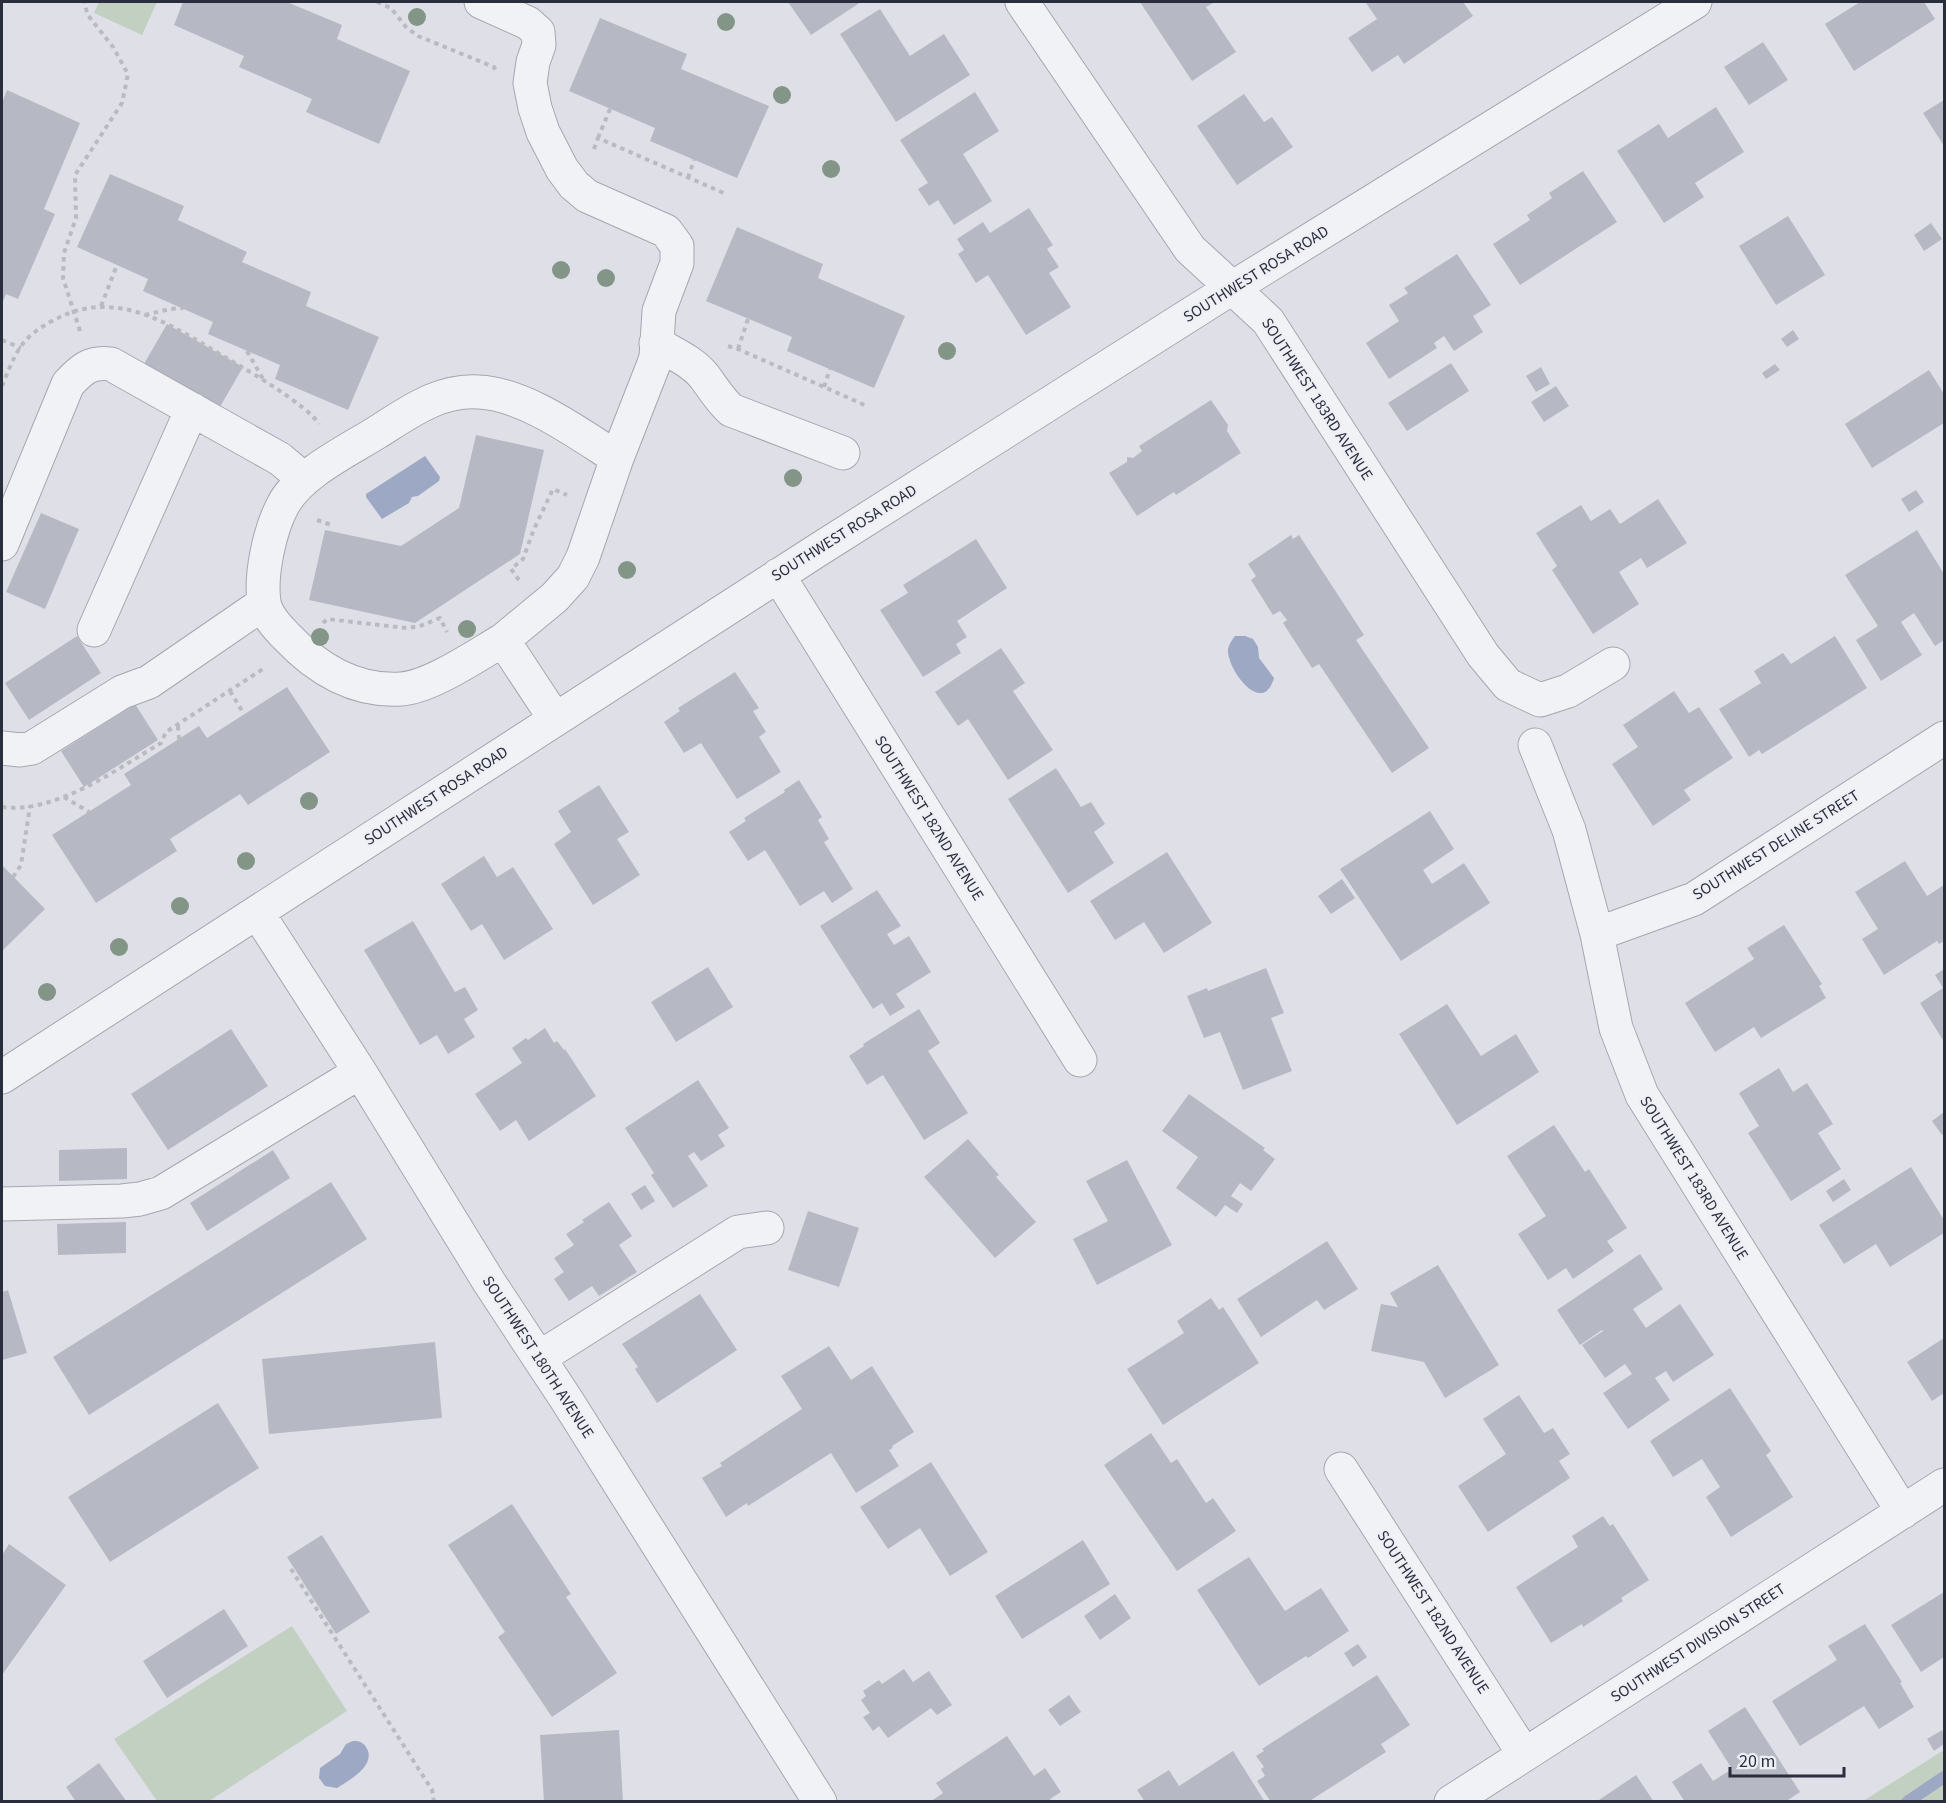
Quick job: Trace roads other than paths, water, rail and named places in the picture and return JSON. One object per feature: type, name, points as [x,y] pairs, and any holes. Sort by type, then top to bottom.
[{"type":"street","points":[[481,2],[528,23],[538,32],[539,45],[533,62],[530,83],[535,108],[543,132],[557,160],[574,185],[587,196],[666,231],[677,246],[677,263],[659,311],[653,366],[617,458],[583,557],[573,576],[555,597],[504,640],[428,682],[404,689],[380,689],[357,685],[335,676],[308,658],[274,622],[264,603],[265,571],[274,527],[283,504],[301,482],[424,403],[459,392],[500,394],[525,404],[617,458]]},
{"type":"street","name":"SOUTHWEST 183RD AVENUE","points":[[1022,2],[1190,249],[1268,321],[1484,655],[1508,685],[1540,700],[1568,691],[1613,664]]},
{"type":"street","name":"SOUTHWEST ROSA ROAD","points":[[2,1077],[778,575],[1232,288],[1695,2]]},
{"type":"street","points":[[656,343],[694,365],[704,375],[721,401],[731,410],[843,453]]},
{"type":"street","points":[[2,544],[68,384],[79,372],[101,362],[111,364],[280,459],[293,470],[301,482]]},
{"type":"street","points":[[94,630],[192,409]]},
{"type":"street","name":"SOUTHWEST 182ND AVENUE","points":[[778,575],[1080,1060]]},
{"type":"street","points":[[2,748],[20,750],[32,748],[122,692],[149,682],[264,603]]},
{"type":"street","points":[[504,640],[555,719]]},
{"type":"street","name":"SOUTHWEST DELINE STREET","points":[[1597,934],[1694,899],[1944,738]]},
{"type":"street","name":"SOUTHWEST 183RD AVENUE","points":[[1535,745],[1569,830],[1597,934],[1616,1028],[1642,1095],[1904,1512]]},
{"type":"street","name":"SOUTHWEST 180TH AVENUE","points":[[257,912],[820,1802]]},
{"type":"street","points":[[2,1204],[122,1201],[161,1194],[360,1072]]},
{"type":"street","points":[[539,1358],[738,1232],[767,1228]]},
{"type":"street","name":"SOUTHWEST 182ND AVENUE","points":[[1341,1469],[1524,1754]]},
{"type":"street","name":"SOUTHWEST DIVISION STREET","points":[[1451,1802],[1944,1485]]},
{"type":"water","points":[[425,456],[440,477],[439,481],[382,519],[366,494]]},
{"type":"water","points":[[1235,636],[1253,639],[1258,647],[1259,658],[1274,678],[1268,689],[1261,693],[1246,686],[1233,667],[1228,649]]},
{"type":"water","points":[[353,1741],[361,1742],[366,1747],[369,1754],[365,1766],[354,1777],[337,1788],[325,1786],[319,1778],[320,1768],[340,1754],[346,1744]]},
{"type":"waterway","points":[[1907,1802],[1944,1777]]}]
